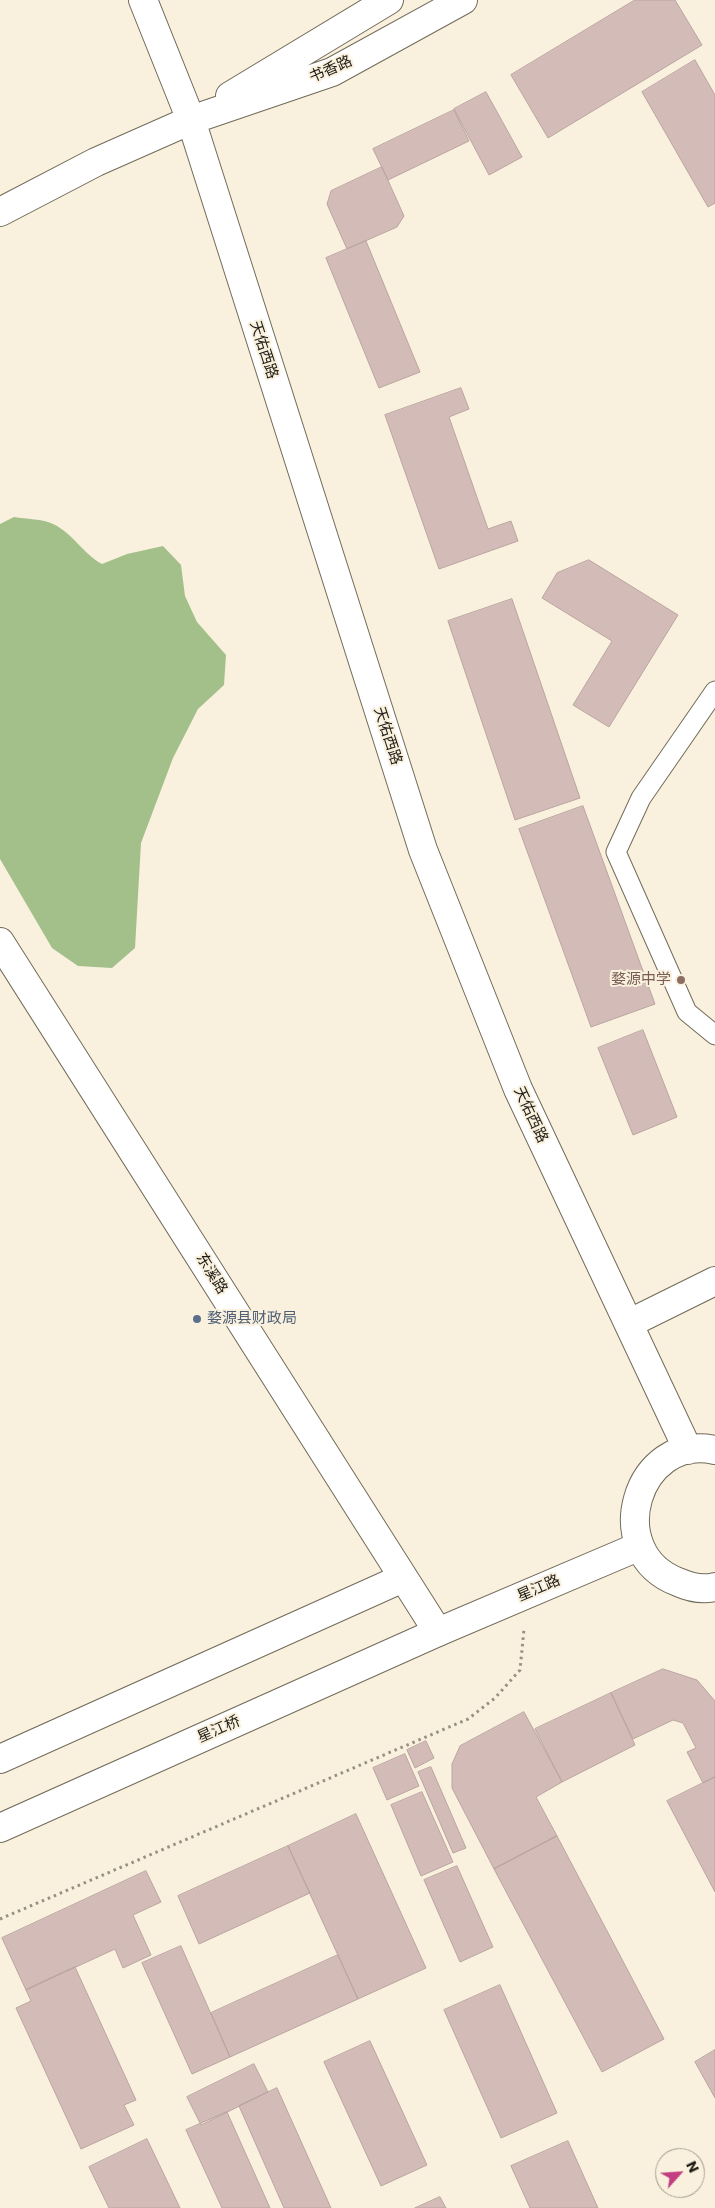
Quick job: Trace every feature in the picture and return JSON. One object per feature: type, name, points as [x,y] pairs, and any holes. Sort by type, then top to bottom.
[{"type":"street","name":"天佑西路","points":[[143,0],[191,120],[423,850],[518,1089],[630,1323],[688,1450]]},
{"type":"street","name":"书香路","points":[[191,120],[318,41],[389,0]]},
{"type":"street","name":"书香路","points":[[0,212],[96,162],[191,120],[332,72],[464,0]]},
{"type":"street","name":"东溪路","points":[[2,948],[438,1632]]},
{"type":"street","points":[[630,1323],[715,1281]]},
{"type":"street","points":[[715,1450],[688,1450],[669,1458],[653,1470],[642,1487],[635,1506],[634,1527],[640,1546],[652,1565],[669,1579],[690,1587],[715,1587]]},
{"type":"street","name":"星江路","points":[[438,1632],[640,1546]]},
{"type":"street","points":[[0,1759],[403,1578]]},
{"type":"street","name":"星江桥","points":[[0,1828],[438,1632]]},
{"type":"lane","points":[[715,690],[641,798],[616,852],[687,1012],[715,1035]]},
{"type":"path","points":[[0,1919],[468,1719],[495,1698],[520,1670],[528,1593]]},
{"type":"green space","points":[[14,517],[53,524],[102,564],[127,554],[163,546],[181,565],[185,596],[197,622],[226,655],[224,685],[198,709],[173,758],[141,843],[135,948],[112,968],[78,966],[52,948],[0,859],[0,524]]},
{"type":"building","points":[[635,0],[675,0],[702,45],[548,138],[511,75]]},
{"type":"building","points":[[695,60],[715,95],[715,203],[708,207],[642,92]]},
{"type":"building","points":[[486,92],[522,157],[489,175],[454,109]]},
{"type":"building","points":[[454,110],[469,141],[388,180],[373,149]]},
{"type":"building","points":[[382,167],[404,216],[397,227],[347,249],[327,204],[331,191]]},
{"type":"building","points":[[366,241],[420,372],[379,388],[326,258]]},
{"type":"building","points":[[461,388],[469,409],[449,417],[488,529],[511,521],[518,541],[439,569],[385,415]]},
{"type":"building","points":[[589,560],[678,615],[609,727],[573,705],[612,641],[542,598],[557,573]]},
{"type":"building","points":[[512,599],[580,798],[515,820],[448,621]]},
{"type":"building","points":[[583,806],[655,1004],[591,1027],[519,829]]},
{"type":"building","points":[[643,1030],[677,1117],[633,1135],[598,1048]]},
{"type":"building","points":[[663,1669],[697,1680],[715,1701],[715,1777],[703,1783],[687,1752],[696,1748],[683,1723],[673,1720],[633,1739],[611,1693]]},
{"type":"building","points":[[611,1693],[635,1745],[562,1782],[535,1729]]},
{"type":"building","points":[[524,1712],[562,1782],[536,1797],[557,1836],[494,1869],[452,1788],[452,1764],[460,1746]]},
{"type":"building","points":[[426,1741],[434,1758],[415,1768],[407,1750]]},
{"type":"building","points":[[405,1754],[419,1786],[387,1800],[373,1768]]},
{"type":"building","points":[[431,1767],[466,1848],[453,1853],[418,1772]]},
{"type":"building","points":[[715,1777],[715,1892],[667,1801]]},
{"type":"building","points":[[422,1792],[453,1862],[421,1876],[391,1805]]},
{"type":"building","points":[[356,1814],[426,1968],[358,1999],[288,1846]]},
{"type":"building","points":[[557,1836],[664,2039],[602,2072],[494,1869]]},
{"type":"building","points":[[288,1846],[310,1893],[199,1944],[178,1896]]},
{"type":"building","points":[[457,1866],[493,1947],[460,1962],[424,1880]]},
{"type":"building","points":[[146,1871],[161,1902],[133,1915],[151,1955],[123,1968],[115,1949],[26,1990],[2,1938]]},
{"type":"building","points":[[181,1946],[230,2057],[192,2074],[142,1963]]},
{"type":"building","points":[[338,1955],[358,1999],[230,2057],[211,2013]]},
{"type":"building","points":[[75,1967],[136,2100],[124,2105],[134,2125],[81,2149],[16,2008],[31,2001],[26,1990]]},
{"type":"building","points":[[500,1985],[557,2113],[501,2138],[444,2010]]},
{"type":"building","points":[[370,2041],[427,2165],[381,2186],[324,2062]]},
{"type":"building","points":[[715,2050],[715,2098],[695,2062]]},
{"type":"building","points":[[254,2064],[268,2092],[201,2125],[187,2097]]},
{"type":"building","points":[[277,2088],[331,2208],[284,2208],[239,2106]]},
{"type":"building","points":[[227,2112],[270,2208],[222,2208],[186,2130]]},
{"type":"building","points":[[147,2139],[180,2208],[109,2208],[89,2167]]},
{"type":"building","points":[[568,2141],[598,2208],[530,2208],[511,2166]]},
{"type":"building","points":[[440,2197],[446,2208],[415,2208]]},
{"type":"place","name":"婺源中学","points":[[681,980]]},
{"type":"place","name":"婺源县财政局","points":[[197,1319]]}]
